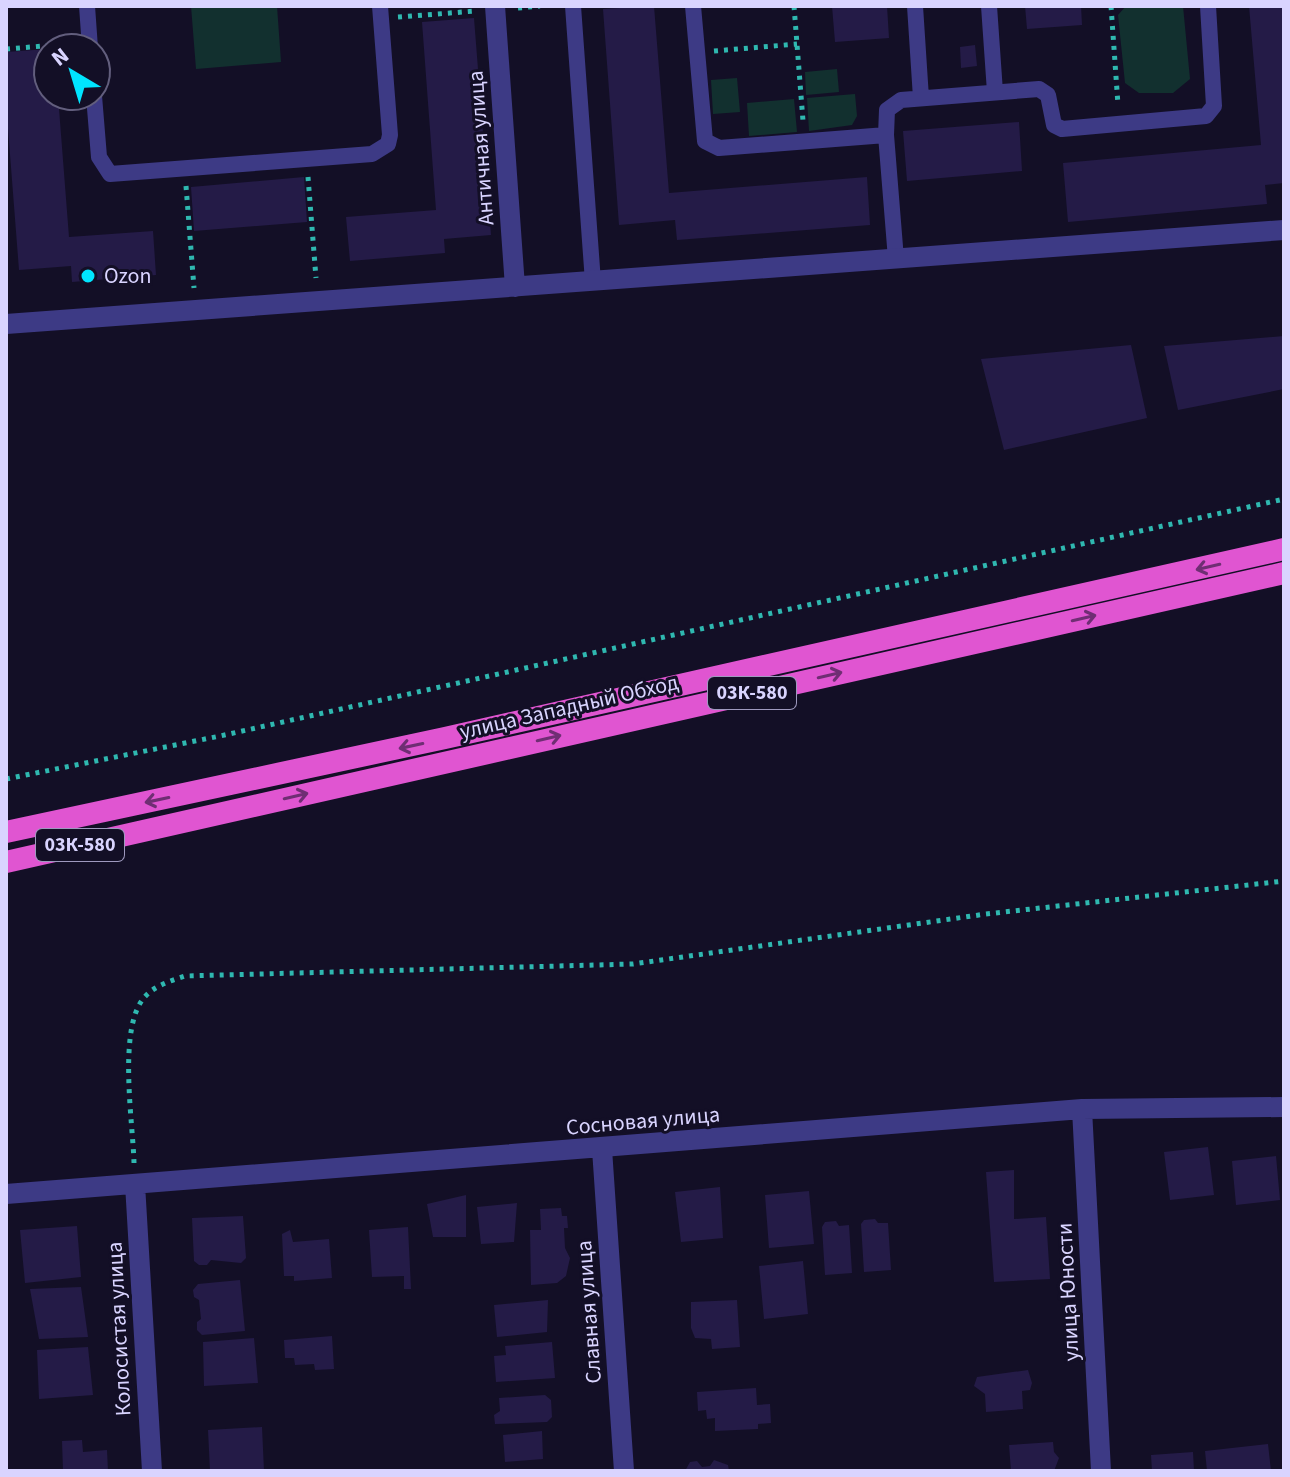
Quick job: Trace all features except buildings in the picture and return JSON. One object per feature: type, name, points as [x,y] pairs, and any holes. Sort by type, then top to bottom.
[{"type":"highway","name":"улица Западный Обход","points":[[6,832],[445,738],[1284,549]]},
{"type":"highway","name":"улица Западный Обход","points":[[6,862],[1284,573]]},
{"type":"street","name":"Античная улица","points":[[495,8],[515,287]]},
{"type":"street","points":[[6,324],[1284,230]]},
{"type":"street","name":"Сосновая улица","points":[[6,1194],[1082,1109],[1284,1107]]},
{"type":"street","name":"улица Юности","points":[[1082,1109],[1101,1471]]},
{"type":"street","name":"Славная улица","points":[[602,1149],[624,1471]]},
{"type":"street","name":"Колосистая улица","points":[[135,1184],[152,1471]]},
{"type":"lane","points":[[87,6],[89,32]]},
{"type":"lane","points":[[573,6],[593,282]]},
{"type":"lane","points":[[693,6],[702,133],[711,146],[886,135]]},
{"type":"lane","points":[[915,6],[921,98]]},
{"type":"lane","points":[[989,6],[995,92]]},
{"type":"lane","points":[[896,259],[885,118],[892,103],[921,98],[1044,90],[1051,100],[1052,119],[1057,128],[1199,119],[1214,106],[1208,6]]},
{"type":"lane","points":[[95,112],[99,157],[110,174],[372,154],[388,144],[390,135],[381,12]]},
{"type":"path","points":[[381,12],[540,6]]},
{"type":"path","points":[[794,6],[805,142]]},
{"type":"path","points":[[1111,6],[1119,125]]},
{"type":"path","points":[[696,52],[797,44]]},
{"type":"path","points":[[6,49],[32,48]]},
{"type":"path","points":[[307,160],[318,302]]},
{"type":"path","points":[[185,169],[196,311]]},
{"type":"path","points":[[6,779],[220,736],[1284,499]]},
{"type":"path","points":[[135,1184],[129,1033],[135,1011],[144,997],[163,984],[185,976],[633,964],[986,914],[1284,881]]},
{"type":"green space","points":[[191,6],[277,6],[281,62],[196,69]]},
{"type":"green space","points":[[1126,6],[1183,6],[1190,79],[1173,93],[1139,93],[1125,83],[1118,15]]},
{"type":"green space","points":[[837,69],[839,92],[806,95],[805,72]]},
{"type":"green space","points":[[737,78],[740,112],[713,114],[711,80]]},
{"type":"green space","points":[[855,94],[857,116],[852,125],[809,131],[807,98]]},
{"type":"green space","points":[[794,99],[797,132],[749,136],[747,103]]},
{"type":"place","name":"Ozon","points":[[88,276]]}]
